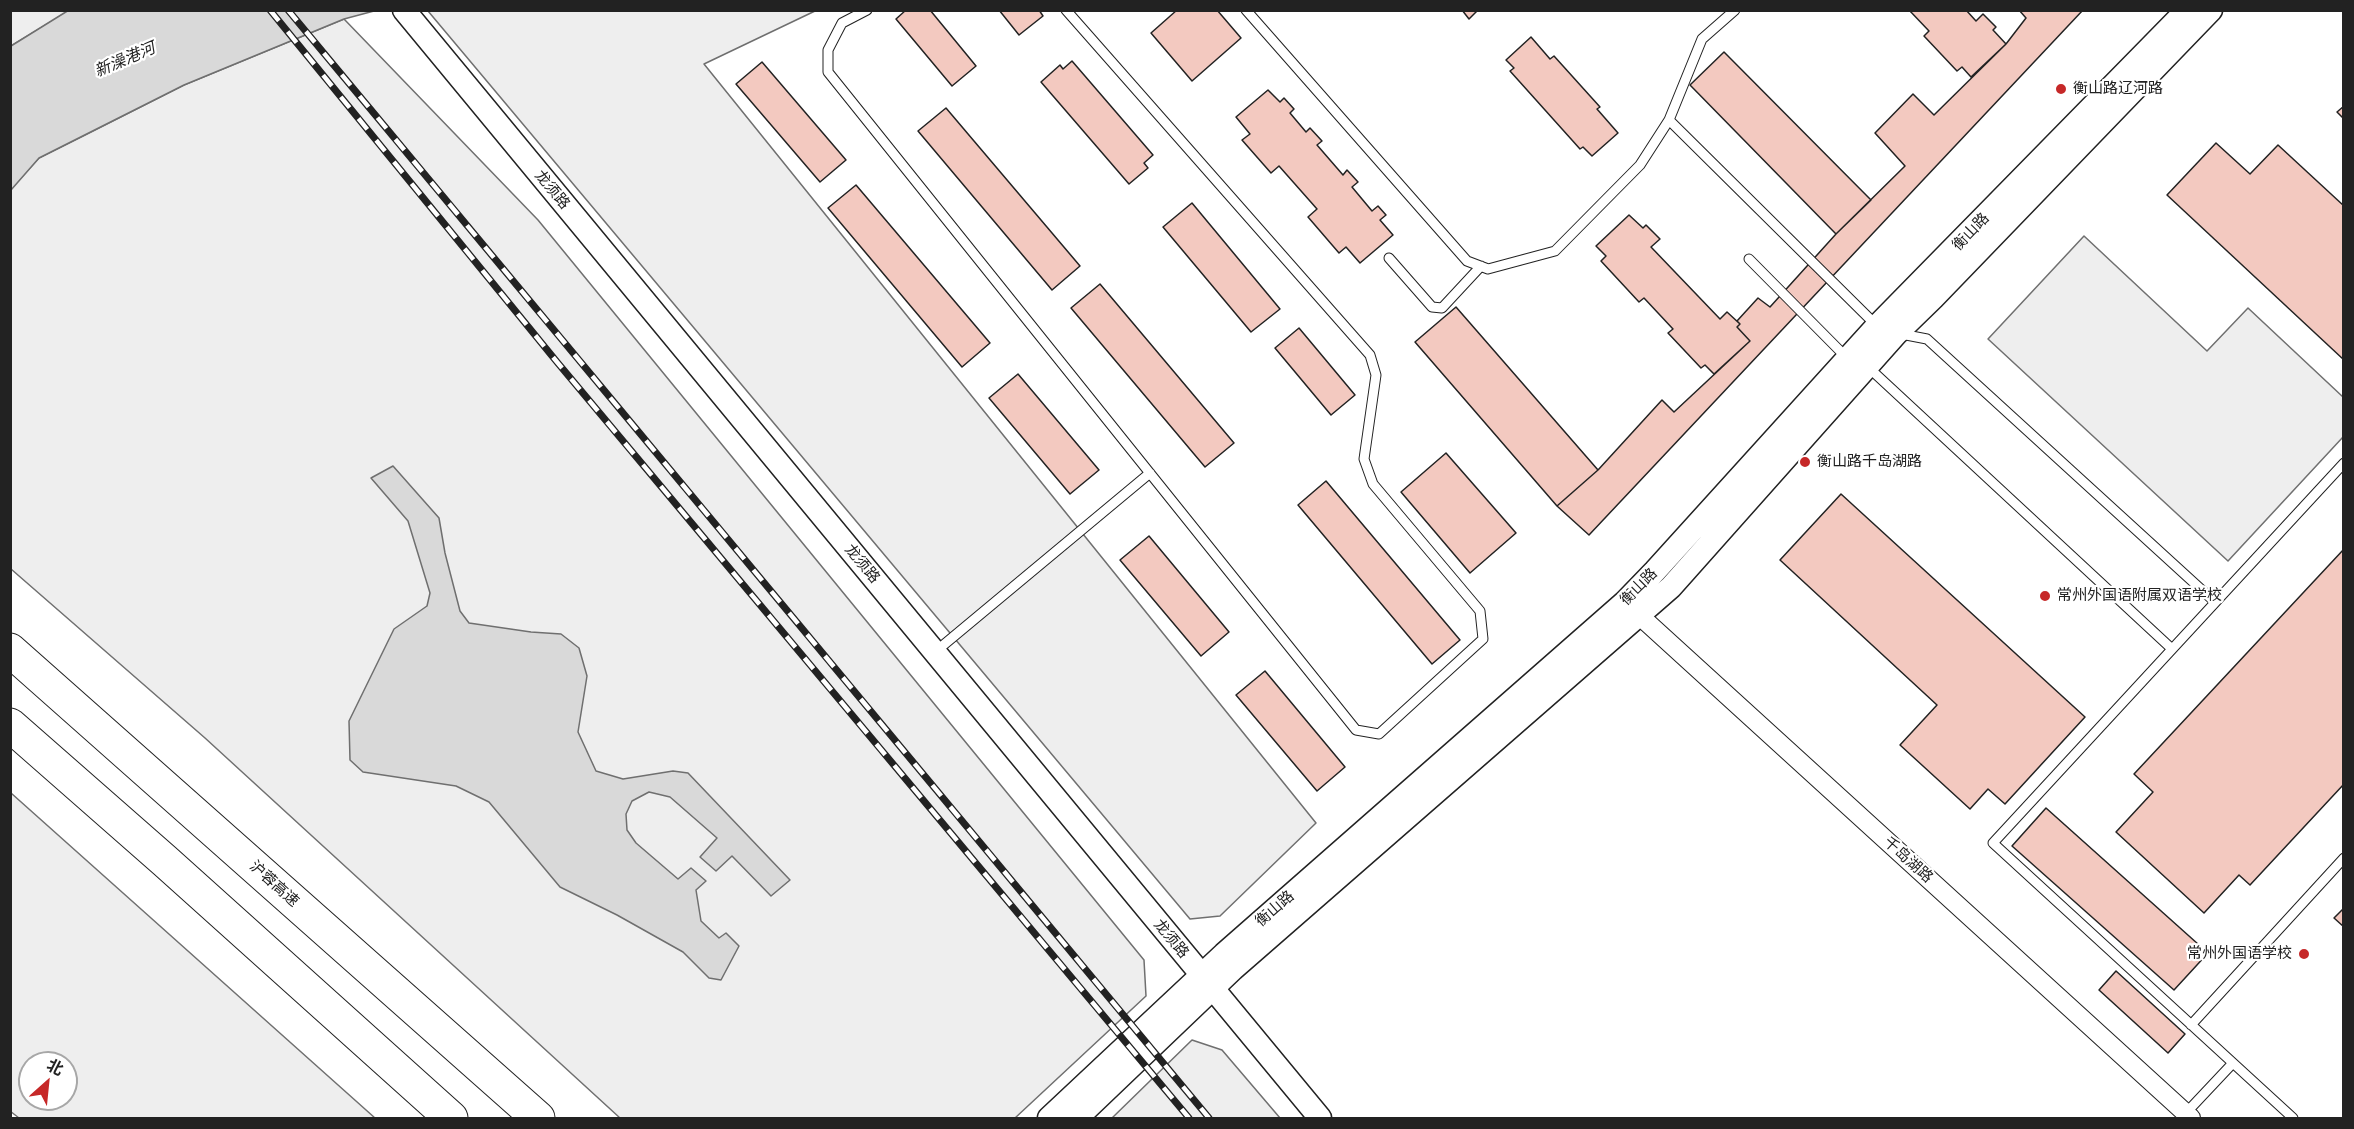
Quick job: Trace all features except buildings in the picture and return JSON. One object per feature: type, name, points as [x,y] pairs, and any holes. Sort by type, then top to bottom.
[{"type":"highway","name":"沪蓉高速","points":[[10,650],[538,1119]]},
{"type":"highway","points":[[10,725],[165,861],[451,1119]]},
{"type":"street","name":"龙须路","points":[[404,10],[1320,1119]]},
{"type":"street","name":"衡山路","points":[[1049,1119],[1632,608],[1671,587],[1857,362],[1887,329],[1921,284],[2187,10]]},
{"type":"street","name":"衡山路","points":[[1887,329],[1933,297],[2211,10]]},
{"type":"street","name":"千岛湖路","points":[[1632,608],[2188,1116]]},
{"type":"street","name":"衡山路","points":[[1077,1119],[1207,982]]},
{"type":"lane","points":[[867,10],[842,22],[828,50],[828,72],[1356,730],[1379,734],[1483,639],[1480,611],[1373,484],[1364,459],[1376,375],[1370,355],[1066,10]]},
{"type":"lane","points":[[1246,10],[1467,261],[1488,269],[1556,251],[1640,165],[1669,120],[1702,39],[1735,10]]},
{"type":"lane","points":[[1669,120],[1887,329],[1927,339],[2215,602]]},
{"type":"lane","points":[[1389,258],[1432,308],[1442,308],[1481,266]]},
{"type":"lane","points":[[1749,259],[1857,362],[2172,650]]},
{"type":"lane","points":[[2293,1119],[1993,843],[2343,463]]},
{"type":"lane","points":[[934,652],[1150,473]]},
{"type":"lane","points":[[2191,1025],[2343,858]]},
{"type":"lane","points":[[2188,1116],[2233,1064]]},
{"type":"shaded area","points":[[11,11],[69,11],[11,46]]},
{"type":"shaded area","points":[[428,11],[815,11],[704,64],[1316,823],[1220,916],[1190,919]]},
{"type":"shaded area","points":[[344,19],[538,220],[1144,960],[1146,996],[1015,1118],[620,1118],[205,738],[11,569],[10,190],[39,158],[184,85]]},
{"type":"shaded area","points":[[2084,236],[2207,351],[2248,308],[2343,397],[2343,437],[2228,561],[1988,339]]},
{"type":"shaded area","points":[[10,793],[375,1118],[19,1118],[10,1111]]},
{"type":"shaded area","points":[[1192,1040],[1222,1050],[1280,1118],[1112,1118]]},
{"type":"water","name":"新澡港河","points":[[69,10],[374,11],[344,19],[184,85],[39,158],[11,190],[11,46]]},
{"type":"water","points":[[393,466],[439,518],[445,553],[460,611],[469,623],[561,634],[579,648],[587,676],[578,732],[596,771],[623,779],[673,771],[688,773],[790,880],[771,896],[732,856],[716,871],[700,857],[717,838],[670,797],[649,792],[632,801],[626,814],[627,830],[636,843],[678,879],[691,868],[706,881],[696,890],[701,921],[719,938],[726,933],[739,946],[721,980],[709,978],[683,952],[617,915],[560,887],[489,802],[456,786],[363,772],[350,760],[349,721],[394,629],[427,606],[430,593],[408,521],[371,478]]},
{"type":"railway","points":[[270,10],[557,362],[1189,1118]]},
{"type":"railway","points":[[288,10],[1209,1118]]},
{"type":"place","name":"衡山路辽河路","points":[[2061,89]]},
{"type":"place","name":"衡山路千岛湖路","points":[[1805,462]]},
{"type":"place","name":"常州外国语附属双语学校","points":[[2045,596]]},
{"type":"place","name":"常州外国语学校","points":[[2304,954]]}]
